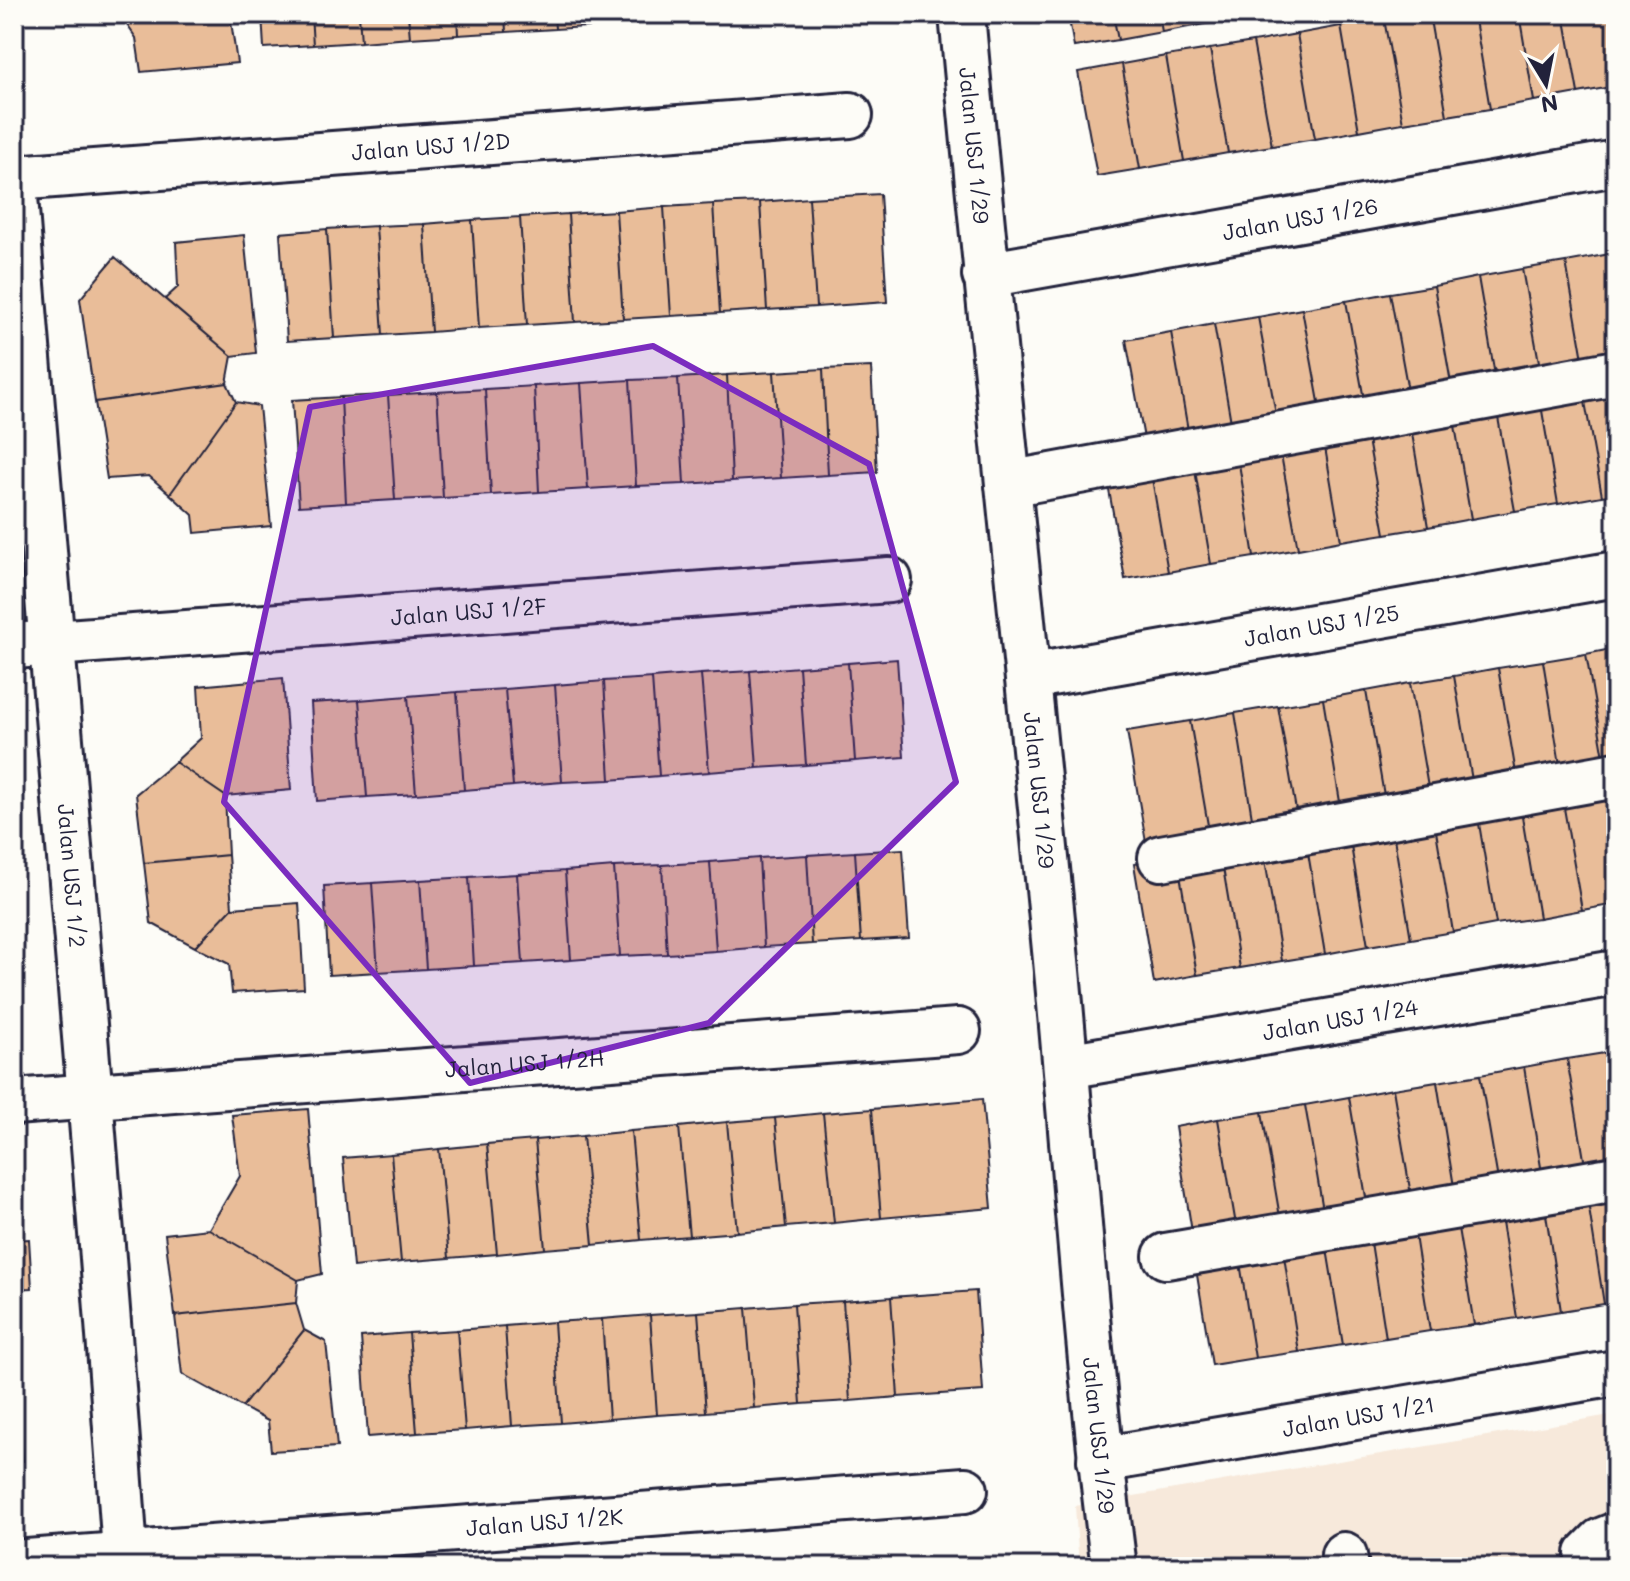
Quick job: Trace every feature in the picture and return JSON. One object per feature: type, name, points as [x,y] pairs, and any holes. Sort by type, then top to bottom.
[{"type":"street","name":"Jalan USJ 1/29","points":[[962,14],[985,275],[1066,1066],[1100,1460],[1114,1567]]},
{"type":"street","name":"Jalan USJ 1/2D","points":[[14,178],[850,115]]},
{"type":"street","name":"Jalan USJ 1/26","points":[[985,275],[1616,163]]},
{"type":"street","name":"Jalan USJ 1/2","points":[[14,184],[32,644],[90,1096],[125,1561]]},
{"type":"street","points":[[1008,484],[1616,373]]},
{"type":"street","name":"Jalan USJ 1/25","points":[[1028,677],[1616,574]]},
{"type":"street","name":"Jalan USJ 1/2F","points":[[32,644],[889,580]]},
{"type":"street","points":[[1161,858],[1616,775]]},
{"type":"street","name":"Jalan USJ 1/24","points":[[1066,1066],[1616,973]]},
{"type":"street","name":"Jalan USJ 1/2H","points":[[14,1102],[958,1031]]},
{"type":"street","points":[[1166,1256],[1616,1179]]},
{"type":"street","name":"Jalan USJ 1/21","points":[[1100,1460],[1616,1373]]},
{"type":"street","name":"Jalan USJ 1/2K","points":[[14,1563],[125,1561],[965,1490]]},
{"type":"street","points":[[1588,1567],[1588,1554],[1601,1541],[1616,1535]]},
{"type":"highlighted area","points":[[653,346],[869,464],[956,782],[709,1023],[470,1083],[224,802],[310,407]]},
{"type":"shaded area","points":[[1616,1414],[1616,1567],[1079,1567],[1075,1506]]},
{"type":"building","points":[[131,14],[230,14],[237,63],[141,72],[136,38],[125,22]]},
{"type":"building","points":[[262,14],[311,14],[313,45],[264,48]]},
{"type":"building","points":[[311,14],[359,14],[361,42],[313,45]]},
{"type":"building","points":[[359,14],[408,14],[410,38],[361,42]]},
{"type":"building","points":[[408,14],[457,14],[458,35],[410,38]]},
{"type":"building","points":[[457,14],[505,14],[506,32],[458,35]]},
{"type":"building","points":[[505,14],[554,14],[555,29],[506,32]]},
{"type":"building","points":[[554,14],[602,14],[603,26],[555,29]]},
{"type":"building","points":[[602,14],[652,14],[652,22],[603,26]]},
{"type":"building","points":[[652,14],[700,14],[701,19],[652,22]]},
{"type":"building","points":[[700,14],[749,14],[749,16],[701,19]]},
{"type":"building","points":[[1068,14],[1113,14],[1118,40],[1074,47]]},
{"type":"building","points":[[1113,14],[1159,14],[1162,32],[1118,40]]},
{"type":"building","points":[[1159,14],[1203,14],[1205,24],[1162,32]]},
{"type":"building","points":[[1203,14],[1248,14],[1249,17],[1205,24]]},
{"type":"building","points":[[1429,14],[1447,116],[1403,123],[1384,19]]},
{"type":"building","points":[[1429,14],[1474,14],[1490,109],[1447,116]]},
{"type":"building","points":[[1474,14],[1519,14],[1534,101],[1490,109]]},
{"type":"building","points":[[1519,14],[1564,14],[1578,93],[1534,101]]},
{"type":"building","points":[[1564,14],[1609,14],[1616,54],[1616,86],[1578,93]]},
{"type":"building","points":[[1609,14],[1616,14],[1616,54]]},
{"type":"building","points":[[1384,19],[1403,123],[1359,131],[1341,26]]},
{"type":"building","points":[[1341,26],[1359,131],[1315,139],[1297,34]]},
{"type":"building","points":[[1297,34],[1315,139],[1272,146],[1253,42]]},
{"type":"building","points":[[1253,42],[1272,146],[1228,153],[1210,49]]},
{"type":"building","points":[[1210,49],[1228,153],[1184,161],[1166,56]]},
{"type":"building","points":[[1166,56],[1184,161],[1140,169],[1122,64]]},
{"type":"building","points":[[1122,64],[1140,169],[1097,176],[1078,72]]},
{"type":"building","points":[[880,194],[887,302],[816,307],[809,198]]},
{"type":"building","points":[[809,198],[816,307],[767,310],[760,202]]},
{"type":"building","points":[[760,202],[767,310],[720,313],[713,204]]},
{"type":"building","points":[[713,204],[720,313],[671,316],[664,207]]},
{"type":"building","points":[[664,207],[671,316],[623,319],[616,211]]},
{"type":"building","points":[[616,211],[623,319],[575,322],[568,214]]},
{"type":"building","points":[[568,214],[575,322],[527,325],[520,217]]},
{"type":"building","points":[[520,217],[527,325],[479,328],[472,220]]},
{"type":"building","points":[[472,220],[479,328],[431,332],[424,224]]},
{"type":"building","points":[[424,224],[431,332],[383,335],[376,226]]},
{"type":"building","points":[[376,226],[383,335],[334,338],[327,229]]},
{"type":"building","points":[[327,229],[334,338],[287,341],[280,233]]},
{"type":"building","points":[[244,235],[256,353],[232,356],[165,299],[178,287],[176,242]]},
{"type":"building","points":[[1616,253],[1616,287],[1610,254]]},
{"type":"building","points":[[1610,254],[1616,287],[1616,360],[1584,365],[1566,262]]},
{"type":"building","points":[[115,257],[232,356],[227,383],[95,402],[80,299]]},
{"type":"building","points":[[1566,262],[1584,365],[1541,373],[1522,269]]},
{"type":"building","points":[[1522,269],[1541,373],[1496,381],[1478,277]]},
{"type":"building","points":[[1478,277],[1496,381],[1452,389],[1434,286]]},
{"type":"building","points":[[1434,286],[1452,389],[1409,396],[1390,293]]},
{"type":"building","points":[[1390,293],[1409,396],[1365,405],[1346,301]]},
{"type":"building","points":[[1346,301],[1365,405],[1321,413],[1302,309]]},
{"type":"building","points":[[1302,309],[1321,413],[1277,420],[1258,317]]},
{"type":"building","points":[[1258,317],[1277,420],[1232,428],[1214,324]]},
{"type":"building","points":[[1214,324],[1232,428],[1189,436],[1171,332]]},
{"type":"building","points":[[1171,332],[1189,436],[1145,444],[1126,340]]},
{"type":"building","points":[[871,367],[877,472],[828,475],[823,369]]},
{"type":"building","points":[[823,369],[828,475],[781,478],[774,372]]},
{"type":"building","points":[[774,372],[781,478],[732,481],[727,375]]},
{"type":"building","points":[[727,375],[732,481],[684,484],[678,378]]},
{"type":"building","points":[[678,378],[684,484],[636,486],[630,380]]},
{"type":"building","points":[[1616,379],[1616,494],[1602,496],[1582,385]]},
{"type":"building","points":[[630,380],[636,486],[588,489],[581,383]]},
{"type":"building","points":[[227,383],[236,402],[170,494],[149,476],[107,479],[95,402]]},
{"type":"building","points":[[581,383],[588,489],[539,492],[534,386]]},
{"type":"building","points":[[1582,385],[1602,496],[1558,504],[1539,393]]},
{"type":"building","points":[[534,386],[539,492],[491,495],[485,389]]},
{"type":"building","points":[[485,389],[491,495],[443,498],[437,392]]},
{"type":"building","points":[[437,392],[443,498],[395,500],[388,395]]},
{"type":"building","points":[[1539,393],[1558,504],[1515,511],[1495,401]]},
{"type":"building","points":[[388,395],[395,500],[346,503],[341,397]]},
{"type":"building","points":[[341,397],[346,503],[299,506],[292,400]]},
{"type":"building","points":[[1495,401],[1515,511],[1471,519],[1452,408]]},
{"type":"building","points":[[236,402],[259,406],[271,526],[195,533],[193,515],[170,494]]},
{"type":"building","points":[[1452,408],[1471,519],[1428,527],[1409,416]]},
{"type":"building","points":[[1409,416],[1428,527],[1385,534],[1365,423]]},
{"type":"building","points":[[1365,423],[1385,534],[1341,541],[1322,430]]},
{"type":"building","points":[[1322,430],[1341,541],[1298,549],[1278,438]]},
{"type":"building","points":[[1278,438],[1298,549],[1254,557],[1236,445]]},
{"type":"building","points":[[1236,445],[1254,557],[1211,564],[1192,453]]},
{"type":"building","points":[[1192,453],[1211,564],[1168,572],[1149,461]]},
{"type":"building","points":[[1149,461],[1168,572],[1125,579],[1105,468]]},
{"type":"building","points":[[1616,648],[1616,761],[1605,763],[1586,654]]},
{"type":"building","points":[[1586,654],[1605,763],[1561,771],[1543,661]]},
{"type":"building","points":[[897,659],[904,757],[855,761],[848,663]]},
{"type":"building","points":[[1543,661],[1561,771],[1517,779],[1498,668]]},
{"type":"building","points":[[848,663],[855,761],[806,765],[799,667]]},
{"type":"building","points":[[799,667],[806,765],[757,768],[750,671]]},
{"type":"building","points":[[1498,668],[1517,779],[1473,786],[1454,676]]},
{"type":"building","points":[[750,671],[757,768],[709,772],[701,674]]},
{"type":"building","points":[[701,674],[709,772],[659,776],[652,678]]},
{"type":"building","points":[[1454,676],[1473,786],[1429,793],[1410,683]]},
{"type":"building","points":[[283,678],[291,790],[225,796],[175,762],[201,738],[198,686]]},
{"type":"building","points":[[652,678],[659,776],[610,780],[604,681]]},
{"type":"building","points":[[604,681],[610,780],[562,782],[555,685]]},
{"type":"building","points":[[1410,683],[1429,793],[1385,801],[1366,691]]},
{"type":"building","points":[[555,685],[562,782],[513,786],[505,689]]},
{"type":"building","points":[[505,689],[513,786],[464,790],[457,692]]},
{"type":"building","points":[[1366,691],[1385,801],[1341,808],[1323,699]]},
{"type":"building","points":[[457,692],[464,790],[416,794],[408,696]]},
{"type":"building","points":[[408,696],[416,794],[367,797],[359,700]]},
{"type":"building","points":[[1323,699],[1341,808],[1297,816],[1278,706]]},
{"type":"building","points":[[359,700],[367,797],[317,801],[311,703]]},
{"type":"building","points":[[1278,706],[1297,816],[1253,824],[1235,713]]},
{"type":"building","points":[[1235,713],[1253,824],[1209,831],[1190,721]]},
{"type":"building","points":[[1190,721],[1209,831],[1146,842],[1127,731]]},
{"type":"building","points":[[175,762],[225,796],[228,855],[144,863],[136,794]]},
{"type":"building","points":[[1616,782],[1616,854],[1604,784]]},
{"type":"building","points":[[1604,784],[1616,854],[1616,904],[1582,910],[1561,791]]},
{"type":"building","points":[[1561,791],[1582,910],[1539,918],[1519,799]]},
{"type":"building","points":[[1519,799],[1539,918],[1496,924],[1476,806]]},
{"type":"building","points":[[1476,806],[1496,924],[1453,932],[1433,813]]},
{"type":"building","points":[[1433,813],[1453,932],[1411,939],[1391,820]]},
{"type":"building","points":[[1391,820],[1411,939],[1368,946],[1348,828]]},
{"type":"building","points":[[1348,828],[1368,946],[1325,954],[1305,835]]},
{"type":"building","points":[[1305,835],[1325,954],[1282,961],[1262,842]]},
{"type":"building","points":[[1262,842],[1282,961],[1240,968],[1220,850]]},
{"type":"building","points":[[903,849],[909,938],[861,941],[855,852]]},
{"type":"building","points":[[1220,850],[1240,968],[1197,975],[1177,857]]},
{"type":"building","points":[[855,852],[861,941],[812,944],[807,855]]},
{"type":"building","points":[[228,855],[232,908],[195,947],[151,923],[144,863]]},
{"type":"building","points":[[807,855],[812,944],[764,947],[759,858]]},
{"type":"building","points":[[1177,857],[1197,975],[1154,983],[1134,864]]},
{"type":"building","points":[[759,858],[764,947],[716,951],[710,862]]},
{"type":"building","points":[[710,862],[716,951],[667,954],[662,865]]},
{"type":"building","points":[[662,865],[667,954],[620,956],[614,867]]},
{"type":"building","points":[[614,867],[620,956],[571,960],[565,871]]},
{"type":"building","points":[[565,871],[571,960],[523,963],[517,874]]},
{"type":"building","points":[[517,874],[523,963],[474,966],[469,877]]},
{"type":"building","points":[[469,877],[474,966],[426,969],[420,880]]},
{"type":"building","points":[[420,880],[426,969],[378,972],[372,883]]},
{"type":"building","points":[[372,883],[378,972],[329,975],[324,886]]},
{"type":"building","points":[[299,903],[304,988],[232,993],[229,964],[195,947],[232,908]]},
{"type":"building","points":[[1611,1052],[1616,1052],[1616,1082]]},
{"type":"building","points":[[1611,1052],[1616,1082],[1616,1166],[1586,1171],[1567,1059]]},
{"type":"building","points":[[1567,1059],[1586,1171],[1543,1179],[1524,1067]]},
{"type":"building","points":[[1524,1067],[1543,1179],[1499,1186],[1480,1075]]},
{"type":"building","points":[[1480,1075],[1499,1186],[1455,1193],[1437,1082]]},
{"type":"building","points":[[1437,1082],[1455,1193],[1412,1201],[1393,1089]]},
{"type":"building","points":[[1393,1089],[1412,1201],[1368,1209],[1349,1097]]},
{"type":"building","points":[[1349,1097],[1368,1209],[1324,1216],[1305,1105]]},
{"type":"building","points":[[982,1099],[992,1208],[881,1218],[872,1109]]},
{"type":"building","points":[[1305,1105],[1324,1216],[1281,1223],[1262,1112]]},
{"type":"building","points":[[308,1109],[322,1274],[298,1280],[209,1229],[240,1176],[232,1115]]},
{"type":"building","points":[[872,1109],[881,1218],[834,1223],[823,1113]]},
{"type":"building","points":[[1262,1112],[1281,1223],[1237,1231],[1218,1119]]},
{"type":"building","points":[[823,1113],[834,1223],[786,1227],[775,1118]]},
{"type":"building","points":[[775,1118],[786,1227],[737,1232],[727,1122]]},
{"type":"building","points":[[1218,1119],[1237,1231],[1193,1238],[1175,1127]]},
{"type":"building","points":[[727,1122],[737,1232],[689,1236],[679,1127]]},
{"type":"building","points":[[679,1127],[689,1236],[641,1240],[631,1131]]},
{"type":"building","points":[[631,1131],[641,1240],[593,1245],[583,1136]]},
{"type":"building","points":[[583,1136],[593,1245],[545,1249],[535,1140]]},
{"type":"building","points":[[535,1140],[545,1249],[497,1254],[487,1144]]},
{"type":"building","points":[[487,1144],[497,1254],[449,1258],[439,1149]]},
{"type":"building","points":[[439,1149],[449,1258],[401,1262],[391,1154]]},
{"type":"building","points":[[391,1154],[401,1262],[353,1267],[343,1158]]},
{"type":"building","points":[[1616,1198],[1616,1302],[1604,1304],[1588,1202]]},
{"type":"building","points":[[1588,1202],[1604,1304],[1561,1311],[1545,1208]]},
{"type":"building","points":[[1545,1208],[1561,1311],[1517,1318],[1501,1215]]},
{"type":"building","points":[[1501,1215],[1517,1318],[1474,1325],[1457,1222]]},
{"type":"building","points":[[1457,1222],[1474,1325],[1430,1331],[1414,1229]]},
{"type":"building","points":[[209,1229],[298,1280],[296,1303],[175,1316],[165,1234]]},
{"type":"building","points":[[1414,1229],[1430,1331],[1386,1338],[1370,1236]]},
{"type":"building","points":[[1370,1236],[1386,1338],[1343,1345],[1326,1243]]},
{"type":"building","points":[[29,1239],[32,1288],[14,1289],[14,1240]]},
{"type":"building","points":[[1326,1243],[1343,1345],[1299,1352],[1283,1250]]},
{"type":"building","points":[[1283,1250],[1299,1352],[1255,1358],[1239,1256]]},
{"type":"building","points":[[1239,1256],[1255,1358],[1212,1365],[1195,1263]]},
{"type":"building","points":[[976,1291],[983,1391],[898,1397],[891,1297]]},
{"type":"building","points":[[891,1297],[898,1397],[850,1401],[843,1301]]},
{"type":"building","points":[[843,1301],[850,1401],[801,1404],[794,1304]]},
{"type":"building","points":[[296,1303],[304,1330],[242,1407],[182,1374],[175,1316]]},
{"type":"building","points":[[794,1304],[801,1404],[754,1408],[746,1308]]},
{"type":"building","points":[[746,1308],[754,1408],[706,1412],[698,1312]]},
{"type":"building","points":[[698,1312],[706,1412],[657,1415],[650,1315]]},
{"type":"building","points":[[650,1315],[657,1415],[609,1419],[602,1319]]},
{"type":"building","points":[[602,1319],[609,1419],[561,1423],[554,1322]]},
{"type":"building","points":[[554,1322],[561,1423],[512,1426],[505,1326]]},
{"type":"building","points":[[505,1326],[512,1426],[465,1430],[457,1330]]},
{"type":"building","points":[[304,1330],[326,1342],[337,1447],[271,1451],[268,1421],[242,1407]]},
{"type":"building","points":[[457,1330],[465,1430],[417,1433],[409,1333]]},
{"type":"building","points":[[409,1333],[417,1433],[368,1437],[361,1337]]},
{"type":"building","points":[[14,1374],[17,1374],[23,1461],[14,1461]]},
{"type":"building","points":[[1616,1556],[1616,1567],[1542,1567]]}]
